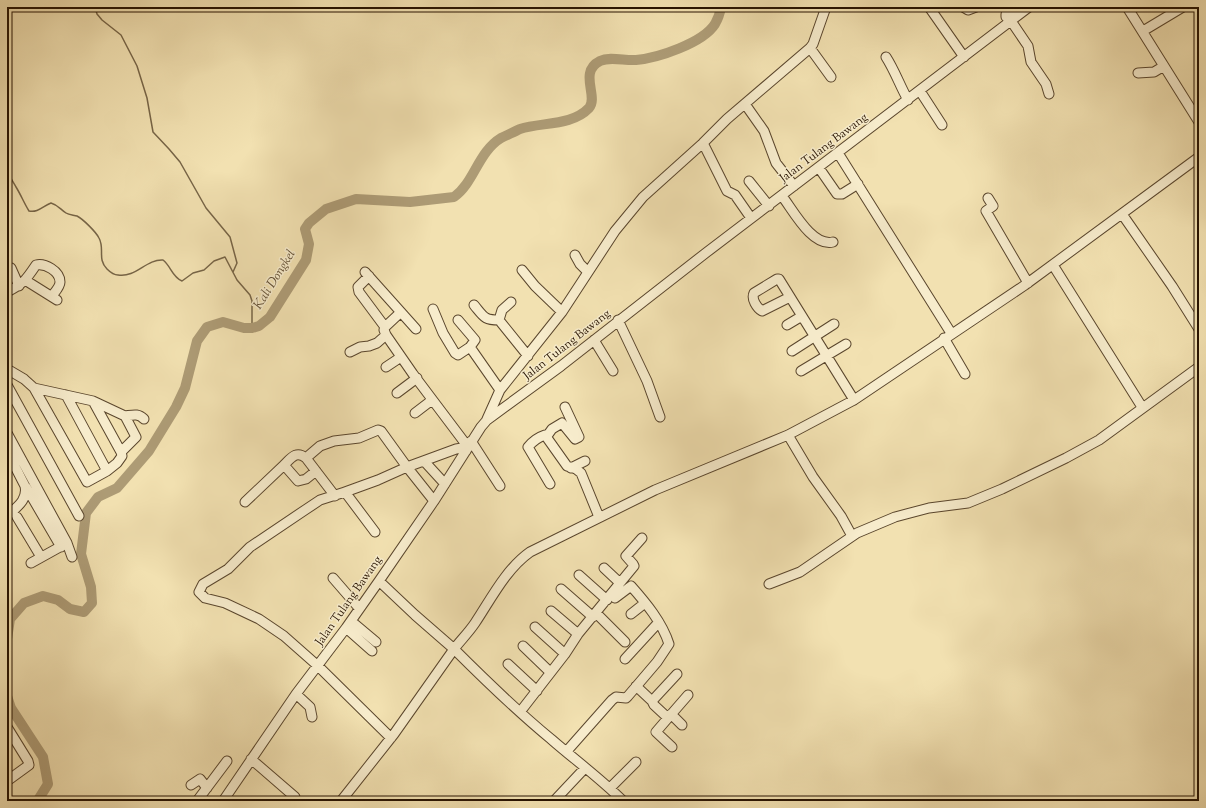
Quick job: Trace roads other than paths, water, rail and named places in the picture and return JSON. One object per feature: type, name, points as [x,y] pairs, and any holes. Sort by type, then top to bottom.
[{"type":"street","points":[[487,420],[500,390],[562,312],[615,231],[643,197],[704,143],[727,119],[810,48],[813,44],[826,7]]},
{"type":"street","points":[[929,7],[964,58]]},
{"type":"street","points":[[963,7],[968,10],[976,7]]},
{"type":"street","points":[[1015,7],[1006,14],[1006,18],[1011,21],[1028,46],[1031,62],[1046,84],[1050,94]]},
{"type":"street","name":"Jalan Tulang Bawang","points":[[223,801],[296,694],[349,624],[379,581],[487,420],[594,340],[751,218],[769,206],[964,58],[1029,7]]},
{"type":"street","points":[[1127,7],[1199,122]]},
{"type":"street","points":[[1142,31],[1183,7]]},
{"type":"street","points":[[810,48],[831,76]]},
{"type":"street","points":[[886,57],[892,66],[908,100]]},
{"type":"street","points":[[1138,73],[1154,72],[1164,66]]},
{"type":"street","points":[[920,91],[942,125]]},
{"type":"street","points":[[745,104],[764,131],[776,163],[794,186]]},
{"type":"street","points":[[704,143],[728,191],[735,195],[751,218]]},
{"type":"street","points":[[838,153],[948,336],[966,374]]},
{"type":"street","points":[[341,801],[391,738],[454,649],[474,624],[498,588],[521,559],[548,542],[655,490],[788,435],[854,400],[1028,283],[1199,157]]},
{"type":"street","points":[[819,168],[837,194],[842,194],[858,184]]},
{"type":"street","points":[[748,181],[769,206]]},
{"type":"street","points":[[782,196],[811,234],[819,240],[828,243],[832,242]]},
{"type":"street","points":[[988,198],[993,206],[986,211],[1028,283]]},
{"type":"street","points":[[1122,214],[1172,286],[1199,329]]},
{"type":"street","points":[[576,255],[580,264],[588,272]]},
{"type":"street","points":[[7,292],[22,283],[36,265],[39,264],[54,270],[60,282],[54,298],[22,283],[11,268]]},
{"type":"street","points":[[1053,265],[1142,407]]},
{"type":"street","points":[[522,270],[535,286],[562,312]]},
{"type":"street","points":[[416,329],[367,274],[358,287],[359,292],[386,331],[401,357],[432,400],[500,486]]},
{"type":"street","points":[[790,297],[764,311],[759,309],[753,298],[753,293],[780,277],[779,279],[854,400]]},
{"type":"street","points":[[499,320],[502,310],[511,302]]},
{"type":"street","points":[[474,305],[484,318],[489,320],[499,320]]},
{"type":"street","points":[[433,309],[443,333],[455,353],[458,355],[470,347],[474,341],[474,339],[458,320]]},
{"type":"street","points":[[350,352],[360,347],[368,346],[377,342],[401,312]]},
{"type":"street","points":[[787,325],[802,316]]},
{"type":"street","points":[[499,320],[528,356]]},
{"type":"street","points":[[618,320],[647,381],[660,416]]},
{"type":"street","points":[[792,351],[834,324]]},
{"type":"street","points":[[594,340],[613,370]]},
{"type":"street","points":[[802,371],[846,344]]},
{"type":"street","points":[[470,347],[500,390]]},
{"type":"street","points":[[386,367],[401,357]]},
{"type":"street","points":[[770,584],[800,572],[852,536],[894,517],[929,508],[968,503],[1002,489],[1066,458],[1099,440],[1142,407],[1199,367]]},
{"type":"street","points":[[7,369],[24,379],[34,388],[87,482],[117,463],[122,456],[93,401]]},
{"type":"street","points":[[397,392],[417,378]]},
{"type":"street","points":[[7,385],[79,516]]},
{"type":"street","points":[[34,388],[93,401],[125,416],[136,414],[144,419]]},
{"type":"street","points":[[66,395],[106,471]]},
{"type":"street","points":[[415,412],[432,400]]},
{"type":"street","points":[[547,436],[552,429],[566,421],[564,407]]},
{"type":"street","points":[[121,452],[136,437],[125,416]]},
{"type":"street","points":[[306,458],[320,446],[334,441],[359,438],[378,430],[381,431],[406,467],[434,501]]},
{"type":"street","points":[[7,433],[64,545]]},
{"type":"street","points":[[788,435],[813,477],[841,516],[852,536]]},
{"type":"street","points":[[547,436],[541,436],[528,447],[550,484]]},
{"type":"street","points":[[547,436],[567,466],[576,469],[580,473],[599,517]]},
{"type":"street","points":[[391,738],[318,666],[284,636],[259,619],[224,603],[205,598],[199,592],[203,584],[228,569],[250,547],[320,500],[378,480],[406,467],[460,448],[469,447]]},
{"type":"street","points":[[7,451],[25,486],[72,557]]},
{"type":"street","points":[[246,502],[284,465],[299,454],[306,458],[335,496]]},
{"type":"street","points":[[424,461],[445,484]]},
{"type":"street","points":[[570,468],[585,461]]},
{"type":"street","points":[[284,465],[298,481],[306,479],[316,471]]},
{"type":"street","points":[[7,516],[22,503],[27,492],[25,486]]},
{"type":"street","points":[[346,492],[375,532]]},
{"type":"street","points":[[17,517],[41,557]]},
{"type":"street","points":[[611,599],[620,583],[634,565],[626,556],[642,538]]},
{"type":"street","points":[[30,563],[64,545]]},
{"type":"street","points":[[604,568],[620,583]]},
{"type":"street","points":[[579,574],[611,599]]},
{"type":"street","points":[[333,578],[359,608]]},
{"type":"street","points":[[379,581],[454,649],[520,712],[624,801]]},
{"type":"street","points":[[520,712],[594,615],[611,599],[631,586],[658,622],[669,644],[657,662],[626,698],[616,697],[612,700],[566,752]]},
{"type":"street","points":[[561,589],[625,642]]},
{"type":"street","points":[[631,614],[645,603]]},
{"type":"street","points":[[551,610],[578,634]]},
{"type":"street","points":[[625,659],[658,622]]},
{"type":"street","points":[[349,624],[376,642]]},
{"type":"street","points":[[349,624],[372,651]]},
{"type":"street","points":[[535,627],[565,654]]},
{"type":"street","points":[[524,646],[550,672]]},
{"type":"street","points":[[508,664],[537,691]]},
{"type":"street","points":[[652,701],[677,674]]},
{"type":"street","points":[[636,686],[652,701],[654,705],[682,725]]},
{"type":"street","points":[[296,694],[310,708],[312,717]]},
{"type":"street","points":[[672,748],[656,732],[688,695]]},
{"type":"street","points":[[7,727],[29,765],[7,780]]},
{"type":"street","points":[[251,759],[295,797]]},
{"type":"street","points":[[197,801],[227,761]]},
{"type":"street","points":[[610,788],[636,762]]},
{"type":"street","points":[[554,801],[585,768]]},
{"type":"street","points":[[191,785],[200,780],[207,788]]},
{"type":"waterway","points":[[95,7],[97,14],[102,20],[121,35],[137,66],[147,98],[153,132],[180,162],[206,208],[230,237],[237,263],[233,272]]},
{"type":"waterway","name":"Kali Dongkel","points":[[7,639],[10,619],[24,603],[43,596],[58,600],[70,609],[84,612],[92,603],[91,587],[81,554],[86,513],[98,497],[117,488],[149,451],[176,407],[185,388],[197,341],[207,327],[223,322],[244,328],[252,328],[259,326],[270,317],[306,260],[309,244],[305,229],[309,223],[326,209],[356,199],[410,202],[454,197],[467,184],[487,151],[501,138],[520,129],[556,123],[574,118],[589,108],[592,98],[589,78],[590,71],[600,61],[608,59],[645,59],[668,53],[691,43],[709,31],[715,24],[721,7]]},
{"type":"waterway","points":[[7,52],[9,63],[7,119]]},
{"type":"waterway","points":[[7,125],[10,176],[29,211],[38,210],[51,203],[67,214],[80,218],[97,235],[101,242],[102,261],[104,265],[109,271],[117,275],[130,274],[151,262],[163,260],[176,277],[182,281],[193,273],[204,270],[214,261],[225,257],[237,280],[250,295],[252,301],[252,328]]},
{"type":"waterway","name":"Kali Dongkel","points":[[7,696],[11,708],[43,757],[48,784],[38,800],[35,801]]}]
